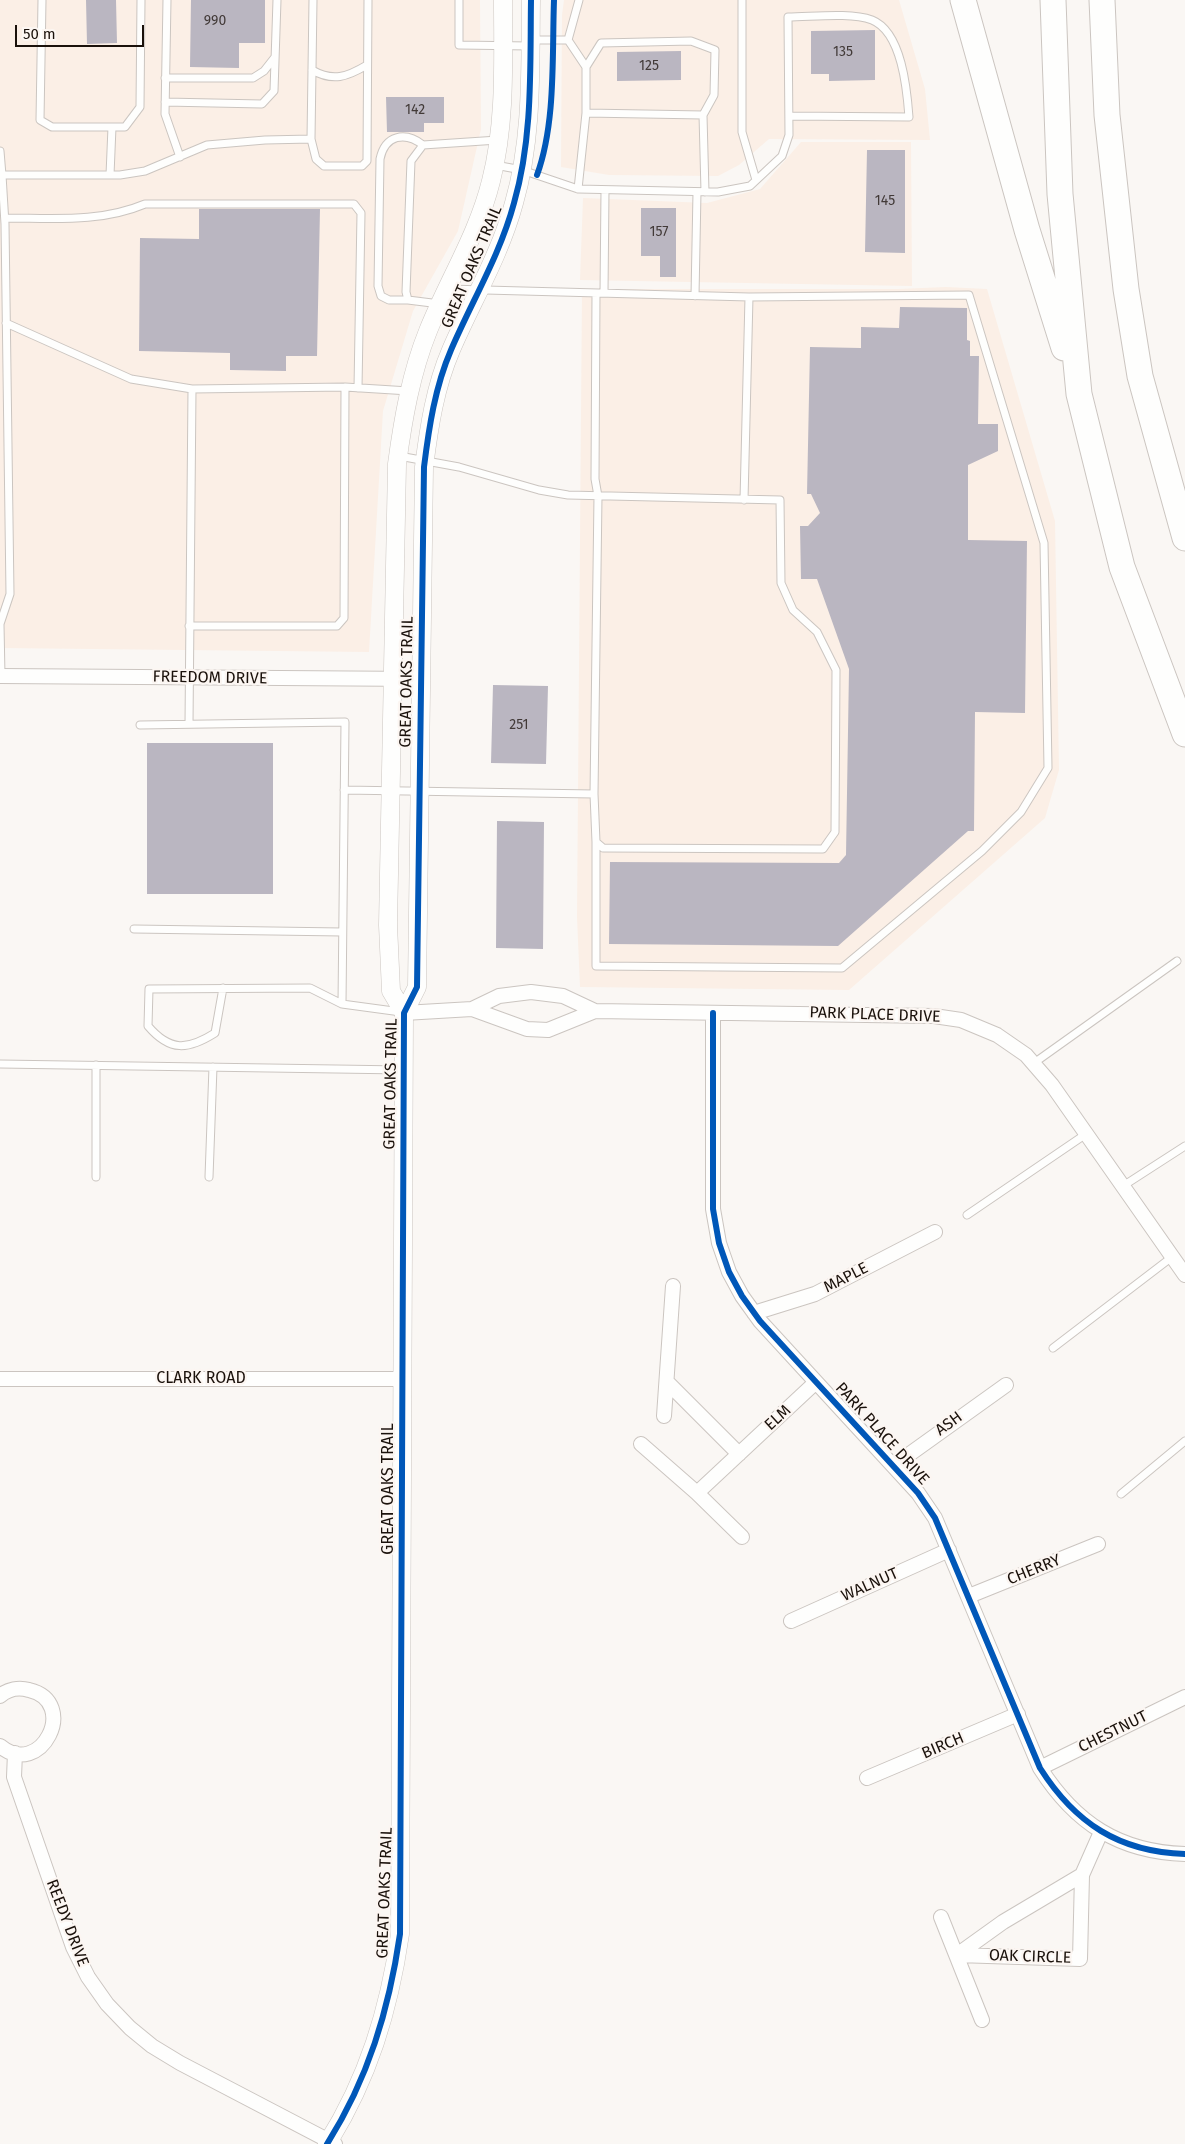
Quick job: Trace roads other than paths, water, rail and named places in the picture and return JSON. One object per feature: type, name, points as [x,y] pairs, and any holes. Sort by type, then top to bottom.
[{"type":"highway","points":[[963,0],[1027,230],[1079,394],[1122,567],[1185,734]]},
{"type":"highway","points":[[1053,0],[1060,194],[1079,394]]},
{"type":"highway","points":[[1102,0],[1107,115],[1126,289],[1140,376],[1185,537]]},
{"type":"street","name":"GREAT OAKS TRAIL","points":[[404,1012],[391,991],[388,925],[398,456],[410,392],[428,330],[480,216],[500,140],[503,0]]},
{"type":"street","name":"GREAT OAKS TRAIL","points":[[330,2143],[349,2107],[372,2055],[384,2019],[393,1981],[400,1934],[404,1012],[417,987],[425,460],[436,395],[451,350],[502,239],[514,203],[522,170],[531,91],[531,0]]},
{"type":"street","name":"FREEDOM DRIVE","points":[[0,676],[421,679]]},
{"type":"street","name":"PARK PLACE DRIVE","points":[[472,1009],[499,996],[531,992],[563,996],[595,1011]]},
{"type":"street","name":"PARK PLACE DRIVE","points":[[404,1012],[472,1009],[527,1029],[548,1030],[595,1011],[934,1016],[961,1020],[997,1035],[1034,1063],[1185,1275]]},
{"type":"street","name":"PARK PLACE DRIVE","points":[[713,1012],[713,1209],[719,1243],[729,1272],[742,1296],[754,1313],[918,1493],[935,1518],[1040,1768],[1055,1791],[1072,1810],[1101,1832],[1117,1840],[1143,1849],[1185,1854]]},
{"type":"street","name":"MAPLE","points":[[754,1313],[815,1294],[935,1232]]},
{"type":"street","points":[[664,1416],[673,1286]]},
{"type":"street","name":"CLARK ROAD","points":[[0,1379],[403,1379]]},
{"type":"street","points":[[667,1382],[739,1454]]},
{"type":"street","name":"ELM","points":[[697,1493],[816,1382]]},
{"type":"street","name":"ASH","points":[[893,1466],[1006,1385]]},
{"type":"street","points":[[641,1444],[697,1493],[742,1537]]},
{"type":"street","name":"CHERRY","points":[[969,1596],[1098,1544]]},
{"type":"street","name":"WALNUT","points":[[791,1621],[949,1550]]},
{"type":"street","points":[[0,1696],[13,1689],[24,1688],[34,1691],[43,1696],[53,1715],[50,1735],[44,1744],[36,1750],[15,1753],[0,1746]]},
{"type":"street","name":"CHESTNUT","points":[[1040,1768],[1185,1696]]},
{"type":"street","name":"BIRCH","points":[[867,1778],[1018,1714]]},
{"type":"street","name":"REEDY DRIVE","points":[[15,1753],[14,1777],[73,1948],[88,1977],[107,2004],[130,2028],[152,2046],[180,2063],[330,2143]]},
{"type":"street","name":"OAK CIRCLE","points":[[957,1955],[1080,1958],[1082,1875],[1101,1832]]},
{"type":"street","name":"OAK CIRCLE","points":[[957,1955],[1003,1922],[1082,1875]]},
{"type":"street","points":[[940,1917],[982,2020]]},
{"type":"lane","points":[[42,0],[40,120],[52,127],[125,127],[140,107],[141,0]]},
{"type":"lane","points":[[167,0],[165,114],[180,157]]},
{"type":"lane","points":[[165,102],[262,104],[274,91],[277,0]]},
{"type":"lane","points":[[313,0],[311,139],[316,159],[324,166],[362,166],[367,161],[368,0]]},
{"type":"lane","points":[[458,0],[458,45],[503,45],[568,40]]},
{"type":"lane","points":[[579,0],[568,40],[586,67]]},
{"type":"lane","points":[[742,0],[742,132],[756,180]]},
{"type":"lane","points":[[494,165],[522,170],[578,189],[718,192],[750,186],[782,156],[789,135],[788,16],[855,17],[872,20],[882,26],[898,56],[907,84],[909,117],[789,116]]},
{"type":"lane","points":[[578,189],[586,113],[586,67],[601,44],[691,41],[715,50],[714,95],[703,115],[705,192]]},
{"type":"lane","points":[[165,78],[253,78],[264,71],[275,56]]},
{"type":"lane","points":[[312,70],[324,77],[350,76],[367,65]]},
{"type":"lane","points":[[586,113],[703,115]]},
{"type":"lane","points":[[110,175],[112,127]]},
{"type":"lane","points":[[500,140],[423,145],[413,137],[398,137],[388,141],[382,149],[380,159],[378,286],[381,296],[389,300],[408,300],[444,296],[479,289],[600,293],[695,296],[749,298],[969,295],[1044,543],[1048,768],[1021,812],[988,844],[842,968],[596,966],[594,794],[598,496],[595,479],[600,293],[605,190]]},
{"type":"lane","points":[[2,175],[110,175],[145,171],[207,145],[265,140],[311,139]]},
{"type":"lane","points":[[408,300],[406,292],[411,161],[423,145]]},
{"type":"lane","points":[[0,151],[6,323],[10,594],[0,624],[0,676]]},
{"type":"lane","points":[[695,296],[697,192]]},
{"type":"lane","points":[[3,222],[99,218],[125,212],[144,204],[199,206],[354,204],[361,213],[358,388]]},
{"type":"lane","points":[[744,500],[749,298]]},
{"type":"lane","points":[[6,323],[130,379],[192,389],[345,387],[410,392]]},
{"type":"lane","points":[[189,626],[337,626],[344,618],[345,387]]},
{"type":"lane","points":[[189,724],[192,389]]},
{"type":"lane","points":[[398,456],[458,466],[538,490],[568,495],[780,500],[781,583],[794,610],[817,632],[836,670],[835,832],[823,849],[603,848],[596,842]]},
{"type":"lane","points":[[140,725],[345,722],[342,1004]]},
{"type":"lane","points":[[344,790],[594,794]]},
{"type":"lane","points":[[134,929],[342,932]]},
{"type":"lane","points":[[1034,1063],[1176,962]]},
{"type":"lane","points":[[222,988],[215,1033],[196,1045],[178,1047],[159,1039],[148,1026],[149,989],[222,988],[310,988],[342,1004],[404,1012]]},
{"type":"lane","points":[[0,1064],[404,1070]]},
{"type":"lane","points":[[96,1065],[96,1177]]},
{"type":"lane","points":[[209,1177],[212,1067]]},
{"type":"lane","points":[[968,1215],[1086,1134]]},
{"type":"lane","points":[[1123,1186],[1185,1146]]},
{"type":"lane","points":[[1053,1348],[1172,1257]]},
{"type":"lane","points":[[1121,1494],[1185,1441]]}]
